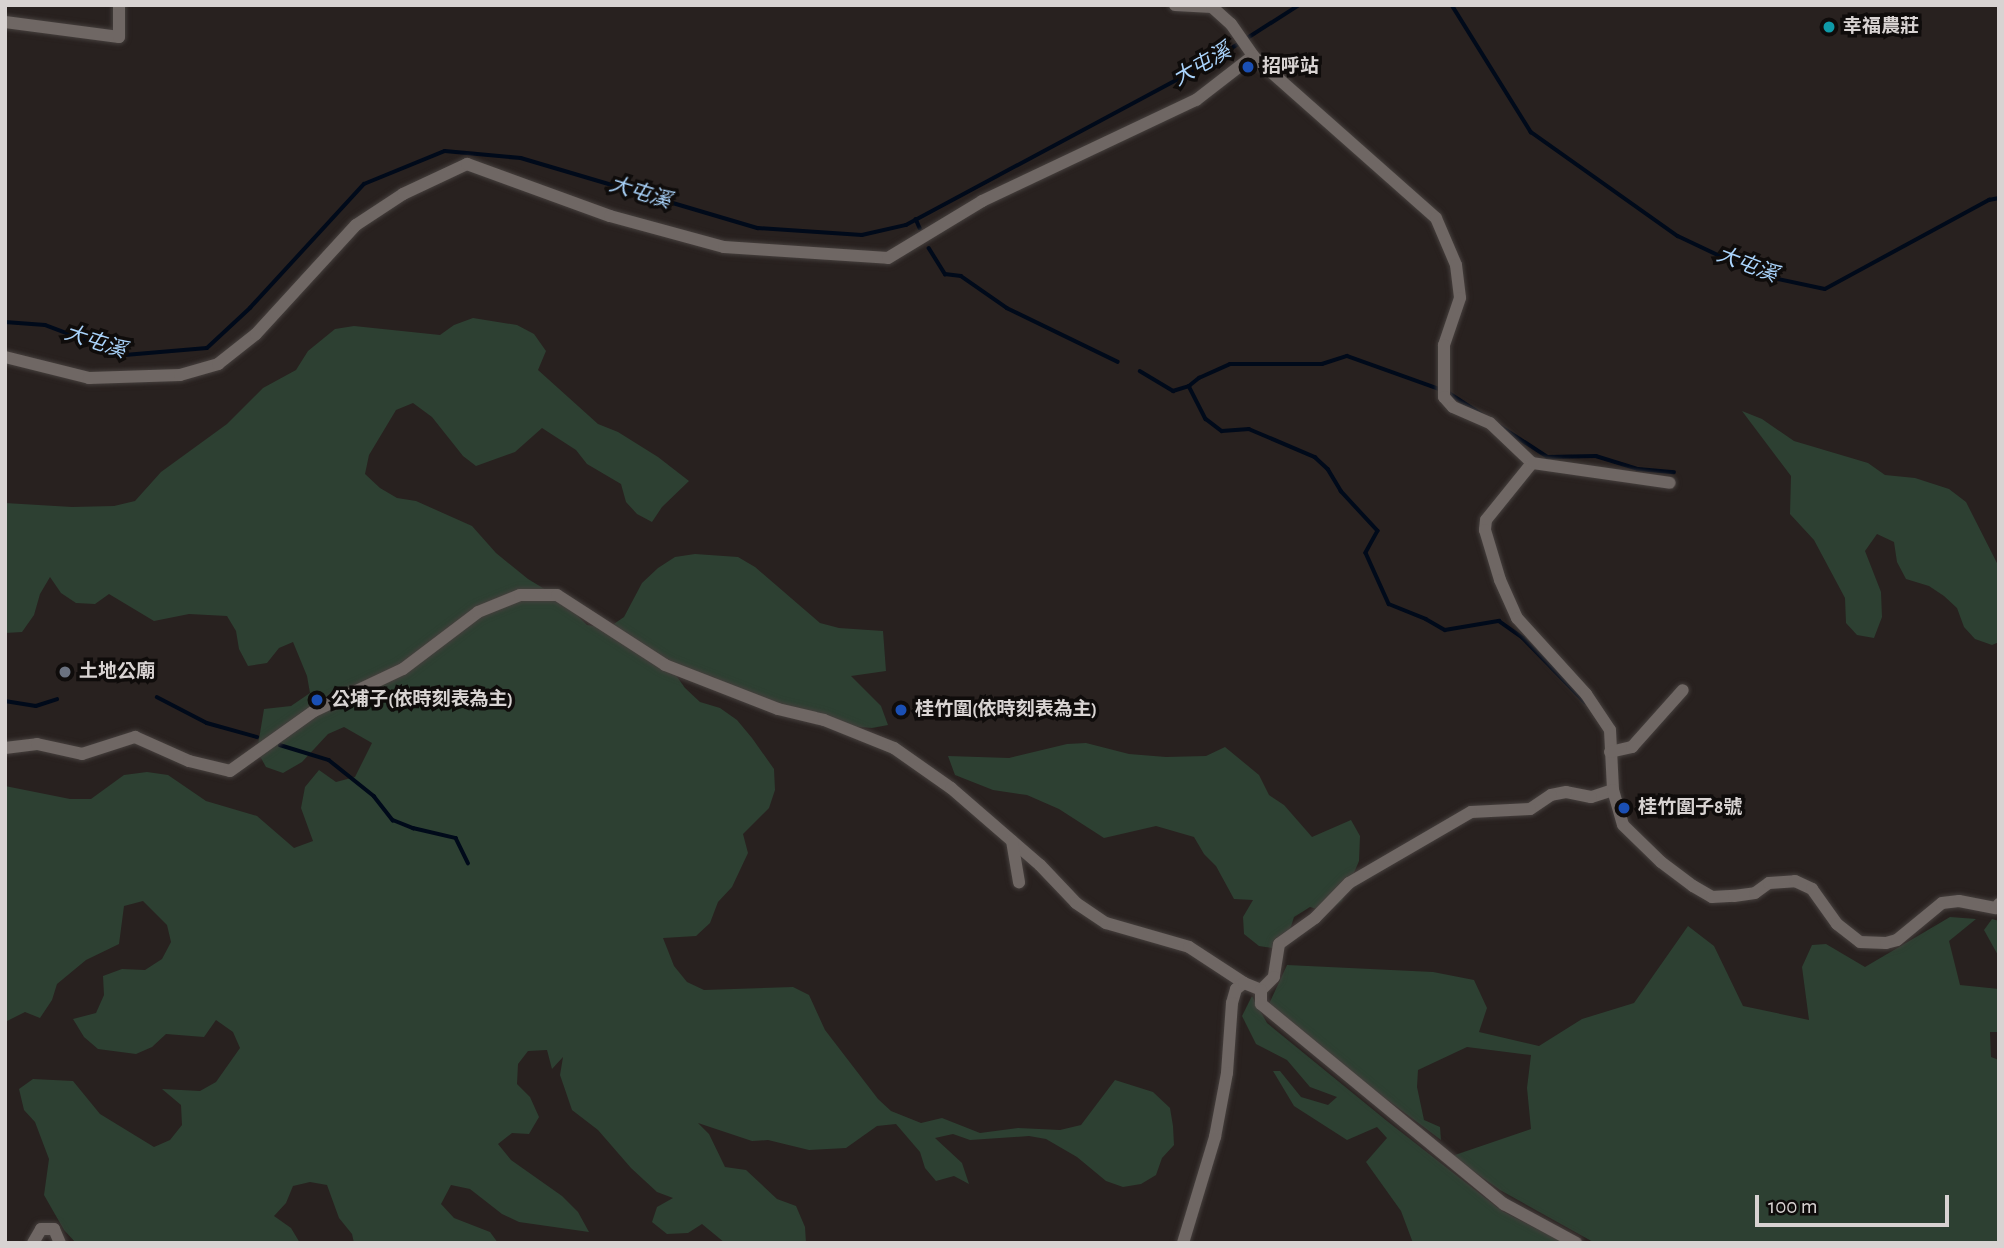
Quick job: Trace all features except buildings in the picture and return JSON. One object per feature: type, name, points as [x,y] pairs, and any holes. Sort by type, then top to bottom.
[{"type":"street","points":[[5,22],[119,37],[119,5]]},
{"type":"street","points":[[1175,5],[1212,6],[1231,24],[1250,53],[1436,218],[1456,265],[1460,299],[1444,345],[1444,397],[1453,407],[1490,423],[1532,463],[1670,483]]},
{"type":"street","points":[[5,357],[89,378],[180,375],[218,365],[256,334],[356,225],[402,194],[467,164],[610,216],[724,247],[888,258],[982,201],[1196,100],[1250,53]]},
{"type":"street","points":[[1532,463],[1486,520],[1485,530],[1500,580],[1517,618],[1586,694],[1609,730],[1613,790],[1623,825],[1661,862],[1712,897],[1755,893],[1769,883],[1796,881],[1812,889],[1837,924],[1860,942],[1886,943],[1896,940],[1942,903],[1959,901],[1996,908],[1999,904]]},
{"type":"street","points":[[5,748],[37,744],[82,754],[135,737],[189,761],[230,771],[314,711],[403,669],[478,612],[520,595],[557,595],[665,665],[778,709],[824,720],[894,748],[951,788],[1012,841],[1076,903],[1106,923],[1189,947],[1244,983],[1261,990]]},
{"type":"street","points":[[1610,752],[1632,747],[1682,690]]},
{"type":"street","points":[[1576,1243],[1504,1204],[1261,1004],[1261,990],[1274,977],[1279,944],[1315,918],[1349,883],[1471,812],[1530,809],[1558,793],[1591,797],[1613,790]]},
{"type":"street","points":[[1012,841],[1019,882]]},
{"type":"street","points":[[1183,1243],[1215,1137],[1227,1073],[1232,1003],[1236,989],[1244,983]]},
{"type":"street","points":[[33,1243],[41,1229],[54,1229],[60,1243]]},
{"type":"green space","points":[[473,318],[517,325],[534,334],[546,351],[538,370],[598,424],[618,432],[658,457],[689,481],[662,507],[652,522],[637,514],[626,502],[621,484],[587,464],[576,450],[542,428],[515,452],[476,466],[463,456],[432,417],[413,403],[396,410],[369,455],[365,474],[380,488],[397,498],[416,501],[472,526],[496,553],[528,579],[561,599],[587,625],[608,628],[624,617],[642,583],[658,568],[675,557],[695,554],[738,557],[755,567],[820,623],[839,628],[883,631],[886,671],[851,676],[881,706],[888,725],[872,728],[834,725],[732,689],[714,677],[696,675],[663,657],[685,688],[700,702],[720,708],[737,720],[774,769],[775,790],[769,808],[743,834],[748,853],[732,887],[718,902],[710,923],[696,936],[663,938],[674,966],[687,982],[704,990],[793,987],[809,995],[825,1030],[878,1099],[891,1111],[921,1123],[942,1118],[980,1133],[1018,1128],[1060,1130],[1081,1125],[1115,1080],[1153,1092],[1170,1108],[1174,1145],[1162,1158],[1156,1175],[1141,1184],[1123,1187],[1106,1181],[1077,1157],[1046,1139],[1029,1136],[970,1140],[953,1134],[935,1138],[962,1163],[969,1184],[954,1176],[936,1181],[925,1168],[920,1152],[896,1124],[877,1126],[846,1148],[809,1150],[768,1140],[752,1141],[698,1123],[709,1134],[725,1167],[746,1170],[777,1199],[796,1206],[805,1227],[806,1243],[725,1243],[702,1224],[688,1233],[667,1234],[652,1222],[657,1207],[673,1198],[657,1192],[631,1168],[598,1130],[572,1110],[560,1075],[563,1057],[552,1069],[547,1050],[528,1051],[518,1064],[517,1084],[530,1097],[539,1117],[529,1134],[512,1133],[498,1144],[511,1160],[562,1196],[578,1212],[589,1232],[519,1222],[502,1214],[470,1189],[451,1185],[441,1204],[454,1218],[490,1232],[498,1243],[354,1243],[352,1234],[339,1218],[327,1185],[310,1182],[293,1186],[286,1203],[274,1216],[291,1228],[300,1243],[76,1243],[64,1230],[44,1195],[49,1159],[35,1122],[24,1110],[19,1089],[33,1079],[73,1081],[100,1114],[154,1147],[170,1140],[182,1125],[181,1105],[162,1089],[200,1091],[216,1082],[240,1048],[233,1032],[216,1020],[204,1037],[166,1034],[152,1047],[136,1054],[98,1049],[84,1037],[73,1019],[96,1013],[104,995],[103,976],[122,969],[145,970],[162,959],[171,942],[167,925],[143,901],[124,906],[119,944],[86,960],[57,984],[52,1000],[40,1018],[25,1012],[5,1022],[5,786],[70,799],[91,799],[124,775],[147,772],[168,775],[206,801],[257,816],[294,848],[313,841],[301,808],[305,787],[319,770],[336,782],[355,777],[372,743],[344,727],[328,734],[302,762],[283,773],[266,767],[257,751],[264,709],[291,706],[310,693],[307,676],[293,642],[279,648],[267,663],[248,666],[239,649],[236,631],[227,616],[189,614],[154,621],[109,594],[95,604],[76,603],[61,593],[50,577],[40,594],[34,615],[22,632],[5,633],[5,503],[72,507],[114,506],[135,501],[161,472],[227,424],[263,388],[296,370],[308,351],[335,329],[354,326],[440,335],[454,325]]},
{"type":"green space","points":[[1742,411],[1762,419],[1794,441],[1868,463],[1885,475],[1915,478],[1949,489],[1966,502],[1999,567],[1999,642],[1992,645],[1975,639],[1964,627],[1957,608],[1944,596],[1929,586],[1906,579],[1897,562],[1894,542],[1877,534],[1865,551],[1881,592],[1882,617],[1874,638],[1857,635],[1846,623],[1845,598],[1814,540],[1790,514],[1791,476]]},
{"type":"green space","points":[[1086,743],[1129,754],[1166,757],[1206,756],[1225,747],[1259,775],[1269,795],[1284,805],[1312,837],[1351,820],[1360,836],[1359,861],[1342,901],[1327,912],[1310,907],[1294,917],[1288,936],[1278,949],[1259,946],[1244,934],[1243,917],[1253,900],[1234,899],[1216,866],[1204,854],[1194,837],[1156,826],[1104,838],[1059,809],[1027,795],[993,790],[955,775],[948,756],[1009,758],[1067,744]]},
{"type":"green space","points":[[1950,917],[1976,919],[1949,941],[1960,985],[1999,989],[1999,1032],[1990,1032],[1991,1057],[1999,1060],[1999,1243],[1595,1243],[1500,1190],[1452,1156],[1531,1129],[1527,1088],[1531,1055],[1467,1047],[1418,1070],[1417,1087],[1424,1120],[1440,1127],[1441,1140],[1345,1068],[1269,1004],[1287,965],[1433,972],[1474,980],[1487,1008],[1479,1032],[1539,1046],[1582,1019],[1634,1003],[1688,926],[1714,946],[1743,1006],[1809,1020],[1802,967],[1812,945],[1826,944],[1865,967]]},
{"type":"green space","points":[[1992,919],[1999,921],[1999,957],[1984,930]]},
{"type":"green space","points":[[1252,996],[1267,1023],[1387,1121],[1502,1211],[1565,1243],[1413,1243],[1401,1211],[1366,1162],[1387,1138],[1377,1127],[1347,1140],[1294,1106],[1273,1071],[1280,1071],[1301,1097],[1328,1105],[1337,1097],[1310,1087],[1287,1060],[1256,1044],[1242,1016]]},
{"type":"waterway","name":"大屯溪","points":[[5,322],[45,325],[125,355],[207,348],[250,308],[364,184],[445,151],[521,158],[758,228],[862,235],[906,225],[1210,62],[1299,5]]},
{"type":"waterway","name":"大屯溪","points":[[1452,5],[1531,132],[1678,236],[1760,275],[1825,289],[1989,200],[1999,198]]},
{"type":"waterway","points":[[916,219],[920,228]]},
{"type":"waterway","points":[[929,248],[945,274],[961,276],[1007,308],[1118,362]]},
{"type":"waterway","points":[[1140,371],[1173,391],[1189,386],[1199,378],[1230,364],[1322,364],[1347,356],[1442,390]]},
{"type":"waterway","points":[[1189,386],[1206,419],[1222,431],[1249,429],[1315,457],[1328,469],[1341,491],[1378,531],[1366,553],[1389,604],[1445,630],[1499,621],[1523,638],[1585,702]]},
{"type":"waterway","points":[[1449,393],[1548,457],[1596,456],[1638,469],[1674,472]]},
{"type":"waterway","points":[[157,697],[207,723],[257,737]]},
{"type":"waterway","points":[[5,701],[36,706],[57,699]]},
{"type":"waterway","points":[[280,745],[329,760],[374,796],[393,820],[413,828],[456,838],[468,863]]},
{"type":"place","name":"幸福農莊","points":[[1829,27]]},
{"type":"place","name":"招呼站","points":[[1248,67]]},
{"type":"place","name":"土地公廟","points":[[65,672]]},
{"type":"place","name":"公埔子(依時刻表為主)","points":[[317,700]]},
{"type":"place","name":"桂竹圍(依時刻表為主)","points":[[901,710]]},
{"type":"place","name":"桂竹圍子8號","points":[[1624,808]]}]
